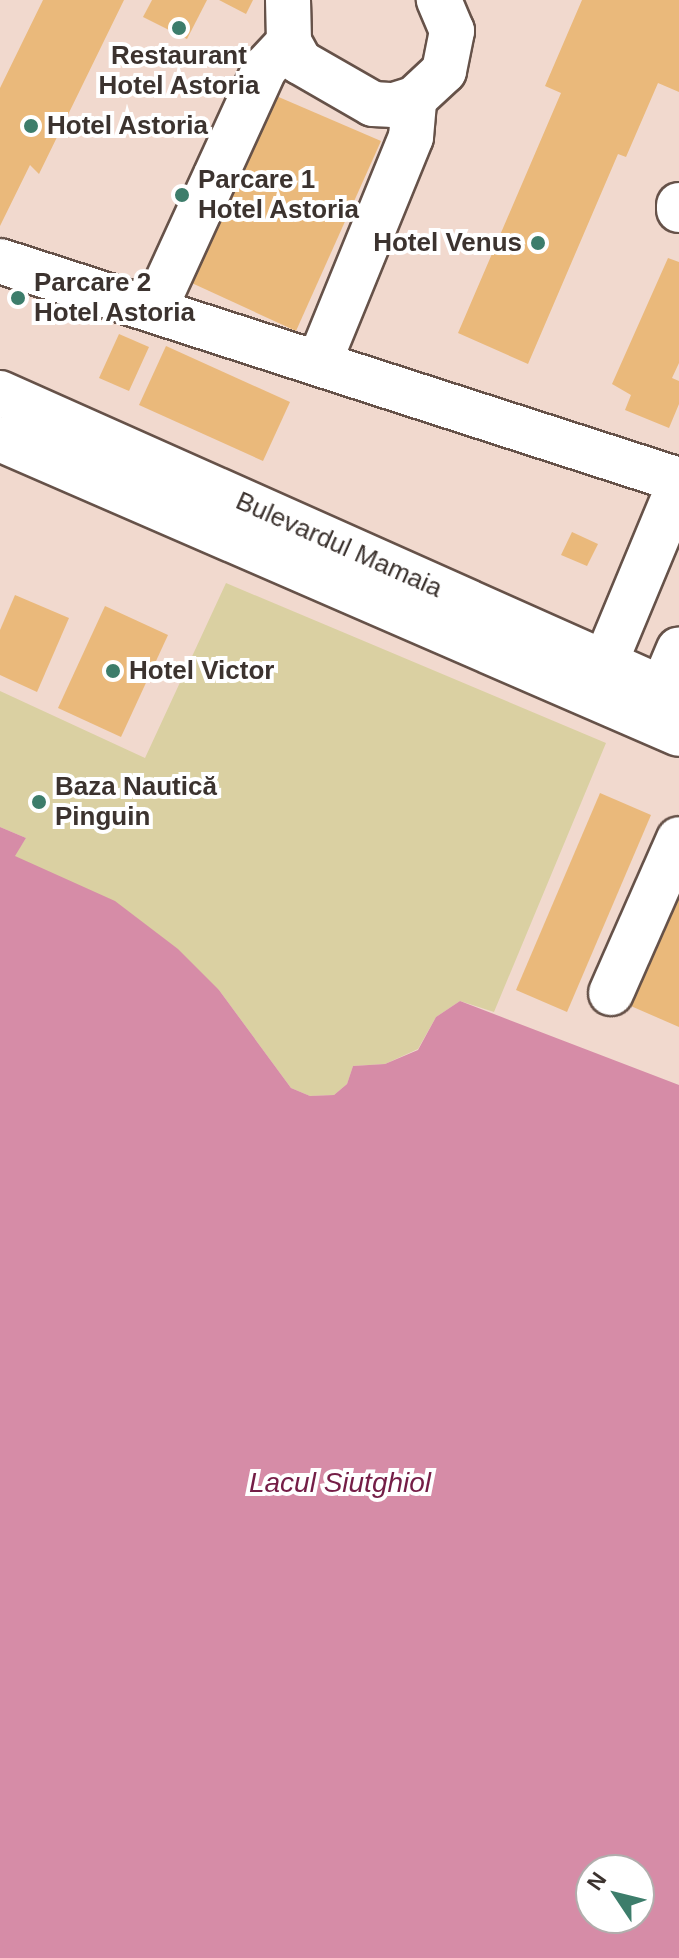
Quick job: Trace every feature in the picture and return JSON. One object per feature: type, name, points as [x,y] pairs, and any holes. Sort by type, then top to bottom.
[{"type":"main road","points":[[288,21],[300,62],[318,76],[373,104],[414,99],[431,87],[451,51],[452,31],[439,0]]},
{"type":"main road","points":[[155,308],[288,21]]},
{"type":"main road","points":[[320,360],[411,137],[414,99]]},
{"type":"main road","points":[[0,261],[320,360],[679,482],[605,663]]},
{"type":"main road","name":"Bulevardul Mamaia","points":[[0,393],[671,692]]},
{"type":"main road","name":"Bulevardul Mamaia","points":[[0,439],[679,734]]},
{"type":"main road","points":[[671,692],[679,649]]},
{"type":"main road","points":[[611,993],[679,839]]},
{"type":"shaded area","points":[[226,583],[606,743],[494,1012],[460,1001],[436,1017],[418,1049],[385,1064],[353,1066],[347,1084],[334,1095],[310,1096],[291,1088],[219,990],[14,856],[26,838],[0,827],[0,691],[145,758]]},
{"type":"water","name":"Lacul Siutghiol","points":[[0,827],[26,838],[15,856],[115,901],[178,949],[219,990],[291,1088],[310,1096],[334,1095],[347,1084],[353,1066],[385,1064],[418,1050],[436,1017],[460,1001],[679,1085],[679,1958],[0,1958]]},
{"type":"building","name":"Hotel Astoria","points":[[43,0],[124,0],[39,174],[30,165],[0,226],[0,88]]},
{"type":"building","name":"Restaurant Hotel Astoria","points":[[152,0],[207,0],[187,39],[143,17]]},
{"type":"building","name":"Restaurant Hotel Astoria","points":[[219,0],[253,0],[246,14]]},
{"type":"building","name":"Hotel Venus","points":[[582,0],[679,0],[679,92],[658,83],[626,157],[618,154],[528,364],[458,333],[561,93],[545,86]]},
{"type":"building","points":[[267,92],[381,141],[296,331],[183,279]]},
{"type":"building","points":[[668,258],[679,262],[679,363],[672,378],[679,381],[679,404],[669,428],[625,410],[631,395],[612,384]]},
{"type":"building","points":[[119,334],[149,347],[129,391],[99,378]]},
{"type":"building","points":[[166,346],[290,402],[263,461],[139,405]]},
{"type":"building","points":[[572,532],[598,544],[587,566],[561,555]]},
{"type":"building","points":[[15,595],[69,618],[37,692],[0,675],[0,630]]},
{"type":"building","name":"Hotel Victor","points":[[105,606],[168,635],[121,737],[58,708]]},
{"type":"building","points":[[600,793],[651,815],[567,1012],[516,990]]},
{"type":"building","points":[[679,859],[679,1027],[617,1000]]},
{"type":"place","name":"Restaurant Hotel Astoria","points":[[179,28]]},
{"type":"place","name":"Hotel Astoria","points":[[31,126]]},
{"type":"place","name":"Parcare 1 Hotel Astoria","points":[[182,195]]},
{"type":"place","name":"Hotel Venus","points":[[538,243]]},
{"type":"place","name":"Parcare 2 Hotel Astoria","points":[[18,298]]},
{"type":"place","name":"Hotel Victor","points":[[113,671]]},
{"type":"place","name":"Baza Nautică Pinguin","points":[[39,802]]}]
